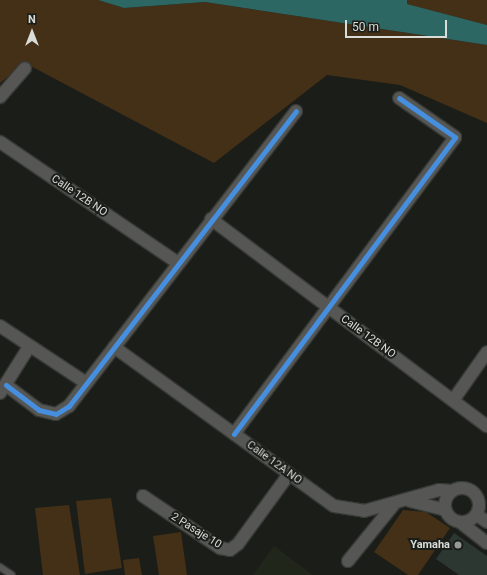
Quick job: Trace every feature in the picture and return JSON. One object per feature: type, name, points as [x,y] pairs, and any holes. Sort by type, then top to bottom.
[{"type":"street","points":[[0,97],[25,68]]},
{"type":"street","points":[[234,434],[329,310],[455,137],[399,98]]},
{"type":"street","points":[[29,347],[3,389],[39,410],[56,414],[69,406],[211,219],[296,111]]},
{"type":"street","name":"Calle 12B NO","points":[[0,142],[178,263]]},
{"type":"street","name":"Calle 12B NO","points":[[211,219],[329,310],[454,399],[487,426]]},
{"type":"street","points":[[0,326],[29,347],[86,383]]},
{"type":"street","name":"Calle 12A NO","points":[[114,347],[334,506],[364,511],[409,500],[439,490],[451,491]]},
{"type":"street","points":[[454,399],[487,352]]},
{"type":"street","name":"2 Pasaje 10","points":[[142,496],[220,548],[230,550],[238,544],[289,474]]},
{"type":"street","points":[[460,522],[470,521],[477,515],[483,498],[468,489],[460,488],[451,491],[446,498],[445,510],[451,518],[460,522],[487,543]]},
{"type":"street","name":"Calle 12A NO","points":[[409,500],[445,510]]},
{"type":"street","points":[[348,561],[395,503]]},
{"type":"street","points":[[477,515],[487,522]]},
{"type":"lane","points":[[0,567],[12,575]]},
{"type":"shaded area","points":[[0,0],[98,0],[124,8],[205,2],[487,45],[487,123],[400,85],[327,75],[214,163],[25,63],[0,83]]},
{"type":"shaded area","points":[[407,0],[487,0],[487,25],[406,4]]},
{"type":"shaded area","points":[[111,498],[122,568],[85,574],[76,501]]},
{"type":"shaded area","points":[[69,505],[80,575],[43,575],[35,508]]},
{"type":"shaded area","points":[[403,510],[426,512],[450,528],[418,575],[408,575],[374,552]]},
{"type":"shaded area","points":[[181,532],[187,575],[159,575],[153,536]]},
{"type":"shaded area","points":[[274,546],[313,575],[253,575]]},
{"type":"shaded area","points":[[139,558],[142,575],[125,575],[123,560]]},
{"type":"water","points":[[98,0],[407,0],[407,4],[487,25],[487,45],[205,2],[124,8]]},
{"type":"building","name":"Yamaha","points":[[454,533],[487,556],[487,575],[459,575],[436,559]]},
{"type":"cycle path","points":[[234,434],[455,137],[399,98]]},
{"type":"cycle path","points":[[6,385],[39,410],[56,414],[69,406],[296,111]]},
{"type":"place","name":"Yamaha","points":[[458,545]]}]
